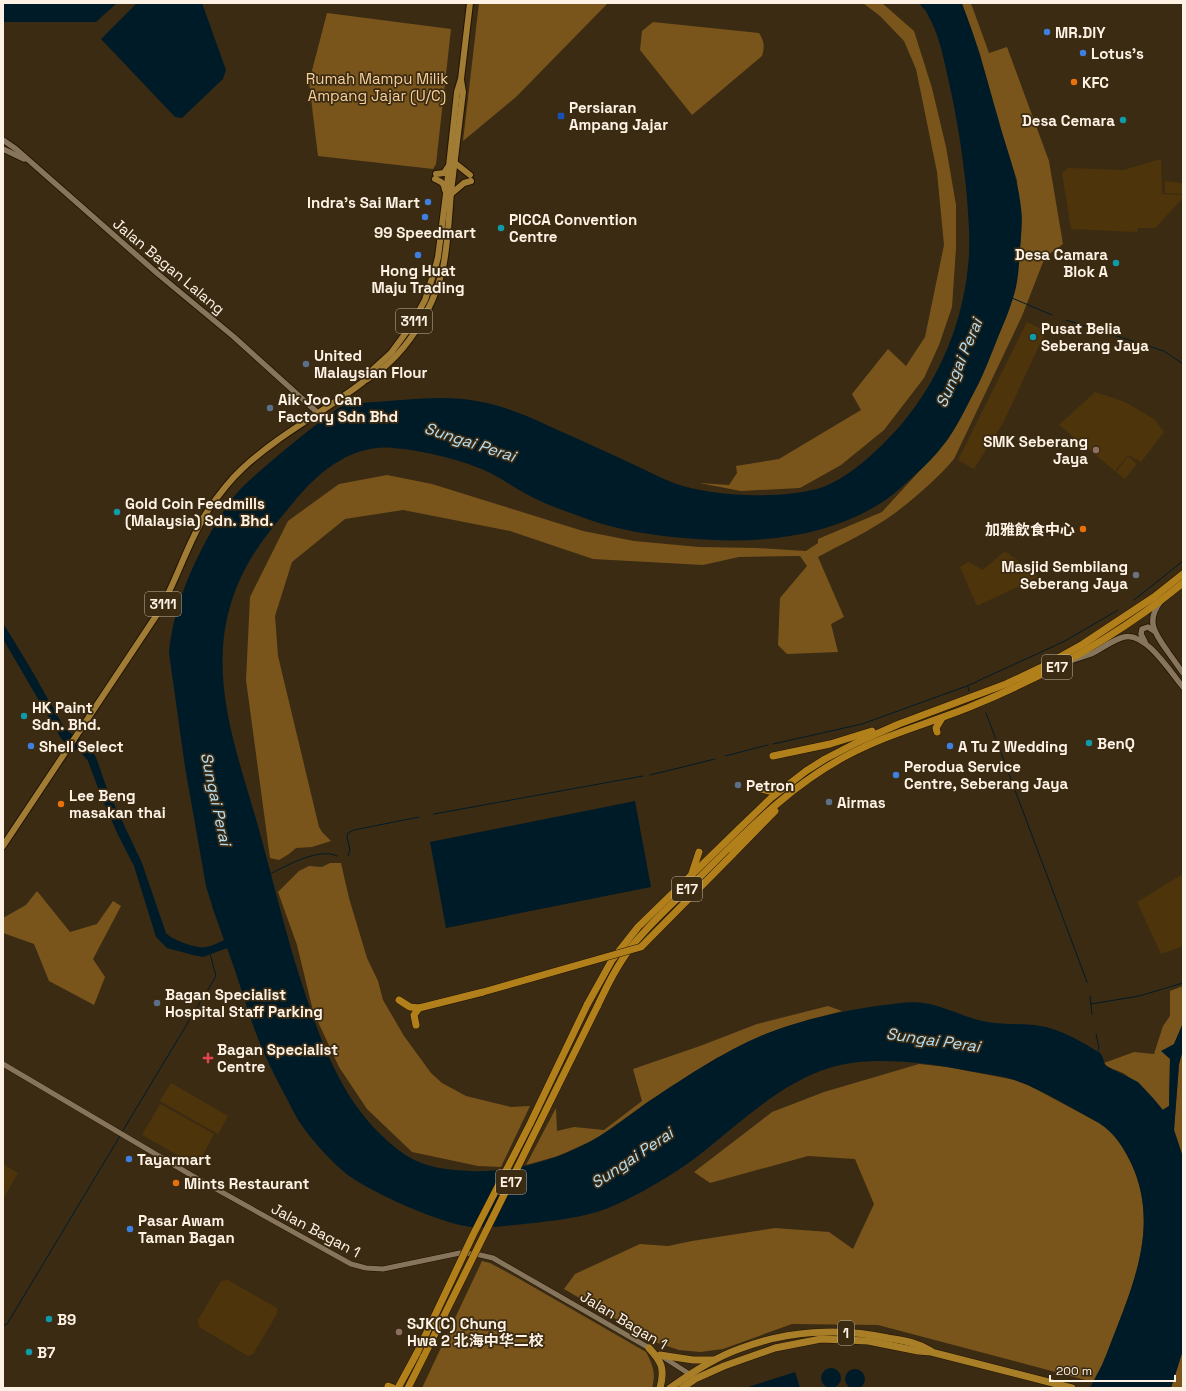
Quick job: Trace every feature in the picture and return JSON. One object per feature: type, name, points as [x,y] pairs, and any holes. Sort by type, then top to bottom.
[{"type":"highway","name":"E17","points":[[408,1388],[420,1355],[473,1235],[530,1124],[587,1006],[612,960],[638,927],[745,823],[825,759],[858,742],[899,724],[1006,684],[1040,668],[1094,636],[1154,597],[1183,574]]},
{"type":"highway","name":"E17","points":[[398,1388],[420,1355],[619,964],[644,932],[794,784],[849,754],[892,735],[942,718],[1005,693],[1066,663],[1118,631],[1163,600],[1183,583]]},
{"type":"highway","points":[[937,732],[936,728],[942,718]]},
{"type":"highway","points":[[773,756],[830,744],[899,724]]},
{"type":"highway","points":[[761,789],[769,791],[794,784]]},
{"type":"highway","points":[[399,1000],[410,1007],[419,1008],[483,992],[641,948],[772,814],[794,784]]},
{"type":"highway","points":[[691,875],[699,852]]},
{"type":"highway","points":[[416,1025],[414,1015],[419,1008]]},
{"type":"highway","name":"1","points":[[670,1388],[716,1360],[739,1349],[776,1338],[817,1333],[867,1333],[919,1344],[931,1352]]},
{"type":"highway","name":"1","points":[[682,1388],[692,1376],[775,1348],[821,1340],[868,1341],[918,1352],[931,1352],[1072,1388]]},
{"type":"highway","points":[[649,1348],[660,1359],[663,1369],[660,1388]]},
{"type":"highway","points":[[660,1355],[693,1360],[716,1360]]},
{"type":"main road","points":[[449,194],[457,92],[461,79],[470,3]]},
{"type":"main road","name":"Jalan Bagan Lalang","points":[[3,141],[32,163],[158,274],[234,336],[318,413]]},
{"type":"main road","points":[[3,149],[32,163]]},
{"type":"main road","points":[[449,194],[442,181],[436,177],[444,173],[452,164]]},
{"type":"main road","points":[[449,194],[470,178],[452,164]]},
{"type":"main road","name":"3111","points":[[3,846],[165,602],[196,531],[216,500],[241,470],[259,454],[384,368],[402,350],[417,328],[437,287],[444,263],[449,194]]},
{"type":"main road","points":[[1163,600],[1154,614],[1154,630],[1183,673]]},
{"type":"main road","points":[[1145,643],[1141,634],[1142,629],[1146,627],[1154,630]]},
{"type":"main road","points":[[1066,663],[1091,654],[1113,641],[1124,637],[1136,637],[1145,643],[1183,687]]},
{"type":"street","name":"Jalan Bagan 1","points":[[3,1064],[192,1175],[351,1264],[366,1268],[383,1269],[460,1253],[476,1254],[494,1258],[649,1348],[692,1376]]},
{"type":"shaded area","points":[[1161,159],[1162,194],[1183,195],[1183,198],[1155,228],[1138,228],[1137,232],[1071,229],[1062,173],[1068,168],[1123,170]]},
{"type":"shaded area","points":[[1165,181],[1183,183],[1183,194],[1165,193]]},
{"type":"shaded area","points":[[1027,322],[1046,331],[1003,423],[974,469],[958,460]]},
{"type":"shaded area","points":[[1095,392],[1125,402],[1154,419],[1164,432],[1141,462],[1128,455],[1115,471],[1059,425]]},
{"type":"shaded area","points":[[1128,456],[1137,464],[1125,479],[1116,472]]},
{"type":"shaded area","points":[[1005,551],[1039,577],[977,606],[960,567],[968,562],[983,570]]},
{"type":"shaded area","points":[[1183,874],[1183,946],[1161,954],[1137,902]]},
{"type":"shaded area","points":[[171,1083],[228,1116],[218,1134],[160,1101]]},
{"type":"shaded area","points":[[160,1104],[214,1134],[197,1166],[142,1135]]},
{"type":"shaded area","points":[[3,1164],[18,1173],[3,1199]]},
{"type":"shaded area","points":[[228,1280],[277,1308],[277,1314],[253,1354],[248,1356],[199,1327],[198,1320],[221,1281]]},
{"type":"green space","points":[[479,3],[608,3],[516,97],[463,141]]},
{"type":"green space","points":[[863,3],[882,3],[914,31],[932,88],[946,147],[956,205],[956,248],[952,307],[939,345],[924,378],[884,430],[841,465],[800,488],[741,491],[699,483],[729,485],[737,473],[736,466],[779,459],[861,410],[852,394],[888,349],[906,366],[925,337],[944,245],[937,172],[916,69],[904,41],[880,16]]},
{"type":"green space","points":[[962,3],[970,3],[972,6],[989,53],[1007,47],[1049,161],[1063,244],[1045,257],[1022,316],[954,459],[926,488],[895,513],[867,531],[818,557],[844,617],[831,624],[838,652],[787,654],[778,645],[780,598],[807,566],[800,556],[739,557],[703,565],[593,559],[510,531],[403,510],[345,519],[292,562],[275,616],[278,656],[319,827],[331,841],[312,847],[296,848],[279,860],[270,858],[246,680],[250,597],[288,521],[339,484],[387,475],[432,484],[583,531],[634,541],[699,547],[806,551],[818,543],[818,539],[882,512],[946,442],[980,381],[1006,317],[1015,291],[1021,240],[1017,180],[1000,128],[980,54]]},
{"type":"green space","name":"Rumah Mampu Milik Ampang Jajar (U/C)","points":[[327,13],[451,29],[436,164],[433,169],[318,156],[309,82]]},
{"type":"green space","points":[[653,22],[759,33],[764,44],[764,49],[762,56],[692,115],[640,50],[642,31]]},
{"type":"green space","points":[[330,863],[341,863],[349,898],[367,958],[378,981],[383,1000],[404,1036],[431,1073],[442,1083],[466,1096],[511,1107],[530,1106],[501,1167],[478,1166],[412,1152],[367,1109],[339,1067],[313,1011],[297,945],[278,892],[299,871],[309,866],[322,867]]},
{"type":"green space","points":[[37,891],[70,932],[97,924],[113,901],[121,906],[93,959],[105,977],[94,1005],[49,981],[34,944],[3,933],[3,918],[26,905]]},
{"type":"green space","points":[[1183,986],[1183,1023],[1174,1044],[1170,1059],[1169,1106],[1162,1110],[1150,1095],[1133,1080],[1104,1063],[1134,1052],[1154,1054],[1163,1026],[1170,1016],[1170,991]]},
{"type":"green space","points":[[828,1006],[842,1011],[791,1025],[740,1046],[649,1101],[596,1139],[558,1156],[526,1165],[556,1108],[557,1131],[574,1127],[604,1130],[642,1101],[633,1069],[700,1046],[757,1024]]},
{"type":"green space","points":[[1183,1050],[1183,1157],[1174,1130],[1179,1064]]},
{"type":"green space","points":[[919,1064],[947,1067],[1015,1080],[1028,1085],[1105,1127],[1110,1131],[1126,1153],[1132,1165],[1140,1189],[1144,1213],[1143,1237],[1133,1284],[1107,1353],[1093,1382],[878,1325],[792,1324],[723,1349],[700,1352],[679,1350],[655,1342],[564,1289],[575,1274],[640,1244],[668,1246],[775,1228],[829,1232],[853,1249],[874,1204],[855,1159],[808,1156],[710,1183],[694,1172],[772,1112],[824,1092]]},
{"type":"green space","points":[[482,1261],[490,1263],[516,1277],[646,1352],[653,1370],[654,1378],[652,1388],[422,1388]]},
{"type":"green space","points":[[1183,1350],[1183,1388],[1171,1388]]},
{"type":"water","points":[[3,3],[117,3],[96,22],[3,22]]},
{"type":"water","points":[[137,3],[202,3],[226,70],[223,79],[182,118],[175,117],[101,39]]},
{"type":"water","name":"Sungai Perai","points":[[919,3],[962,4],[977,46],[1015,174],[1022,218],[1018,277],[1008,312],[989,360],[962,416],[948,439],[928,463],[887,499],[866,512],[843,522],[820,530],[770,539],[721,540],[681,538],[608,526],[542,502],[484,470],[463,462],[439,456],[393,448],[378,448],[350,455],[337,462],[313,481],[262,541],[246,567],[232,601],[224,635],[223,669],[226,702],[232,735],[289,943],[317,1029],[338,1077],[367,1120],[386,1139],[407,1156],[430,1166],[471,1171],[504,1170],[553,1158],[584,1145],[598,1137],[687,1077],[719,1057],[752,1040],[796,1023],[839,1012],[908,1002],[918,1002],[947,1009],[987,1022],[1040,1026],[1056,1030],[1079,1040],[1100,1053],[1106,1066],[1138,1082],[1163,1110],[1169,1106],[1170,1059],[1161,1051],[1174,1044],[1183,1023],[1183,1050],[1179,1064],[1174,1130],[1183,1157],[1183,1350],[1171,1388],[1090,1388],[1102,1365],[1133,1284],[1143,1237],[1144,1213],[1140,1189],[1132,1165],[1126,1153],[1110,1131],[1099,1123],[1048,1095],[1005,1077],[935,1065],[881,1061],[846,1064],[829,1068],[795,1083],[765,1102],[696,1157],[652,1186],[630,1198],[600,1211],[569,1218],[488,1227],[459,1225],[426,1214],[390,1199],[348,1175],[310,1136],[296,1117],[260,1044],[227,948],[203,957],[167,948],[156,937],[134,866],[118,835],[88,761],[83,755],[62,740],[3,639],[3,623],[65,729],[87,744],[96,757],[107,789],[142,863],[166,933],[179,941],[197,947],[208,947],[224,940],[206,886],[185,767],[169,653],[171,636],[179,603],[191,571],[215,525],[231,501],[244,485],[312,428],[340,407],[353,403],[420,398],[453,398],[503,407],[689,488],[727,494],[789,494],[823,487],[855,469],[884,443],[900,426],[928,388],[939,367],[956,324],[967,278],[969,221],[958,130],[940,44],[927,13]]},
{"type":"water","points":[[635,801],[651,887],[446,928],[430,842]]},
{"type":"water","points":[[827,1368],[835,1368],[841,1374],[841,1382],[835,1388],[827,1388],[821,1382],[821,1374]]},
{"type":"water","points":[[855,1369],[862,1372],[865,1379],[862,1386],[855,1389],[848,1386],[845,1379],[848,1372]]},
{"type":"water","points":[[795,1372],[800,1388],[745,1388]]},
{"type":"waterway","points":[[1012,298],[1052,315]]},
{"type":"waterway","points":[[1066,320],[1164,351],[1183,364]]},
{"type":"waterway","points":[[1134,600],[1183,561]]},
{"type":"waterway","points":[[773,744],[862,724],[967,686],[1065,641],[1118,610]]},
{"type":"waterway","points":[[968,687],[969,691]]},
{"type":"waterway","points":[[986,713],[1087,982]]},
{"type":"waterway","points":[[725,756],[768,745]]},
{"type":"waterway","points":[[650,775],[715,759]]},
{"type":"waterway","points":[[434,814],[643,776]]},
{"type":"waterway","points":[[348,856],[350,850],[347,837],[348,833],[354,830],[419,817]]},
{"type":"waterway","points":[[270,874],[293,862],[312,856],[321,854],[337,856]]},
{"type":"waterway","points":[[122,1132],[216,976],[210,954]]},
{"type":"waterway","points":[[1091,1004],[1139,996],[1183,983]]},
{"type":"waterway","points":[[1090,996],[1092,1014]]},
{"type":"waterway","points":[[1096,1034],[1099,1048],[1098,1051]]},
{"type":"waterway","points":[[3,1326],[7,1324],[120,1136]]},
{"type":"place","name":"MR.DIY","points":[[1047,32]]},
{"type":"place","name":"Lotus's","points":[[1083,53]]},
{"type":"place","name":"KFC","points":[[1074,82]]},
{"type":"place","name":"Persiaran Ampang Jajar","points":[[561,116]]},
{"type":"place","name":"Desa Cemara","points":[[1123,120]]},
{"type":"place","name":"Indra's Sai Mart","points":[[428,202]]},
{"type":"place","name":"99 Speedmart","points":[[425,217]]},
{"type":"place","name":"PICCA Convention Centre","points":[[501,228]]},
{"type":"place","name":"Hong Huat Maju Trading","points":[[418,255]]},
{"type":"place","name":"Desa Camara Blok A","points":[[1116,263]]},
{"type":"place","name":"Pusat Belia Seberang Jaya","points":[[1033,337]]},
{"type":"place","name":"United Malaysian Flour","points":[[306,364]]},
{"type":"place","name":"Aik Joo Can Factory Sdn Bhd","points":[[270,408]]},
{"type":"place","name":"SMK Seberang Jaya","points":[[1096,450]]},
{"type":"place","name":"Gold Coin Feedmills (Malaysia) Sdn. Bhd.","points":[[117,512]]},
{"type":"place","name":"加雅飲食中心","points":[[1083,529]]},
{"type":"place","name":"Masjid Sembilang Seberang Jaya","points":[[1136,575]]},
{"type":"place","name":"HK Paint Sdn. Bhd.","points":[[24,716]]},
{"type":"place","name":"BenQ","points":[[1089,743]]},
{"type":"place","name":"Shell Select","points":[[31,746]]},
{"type":"place","name":"A Tu Z Wedding","points":[[950,746]]},
{"type":"place","name":"Perodua Service Centre, Seberang Jaya","points":[[896,775]]},
{"type":"place","name":"Petron","points":[[738,785]]},
{"type":"place","name":"Airmas","points":[[829,802]]},
{"type":"place","name":"Lee Beng masakan thai","points":[[61,804]]},
{"type":"place","name":"Bagan Specialist Hospital Staff Parking","points":[[157,1003]]},
{"type":"place","name":"Bagan Specialist Centre","points":[[208,1058]]},
{"type":"place","name":"Tayarmart","points":[[129,1159]]},
{"type":"place","name":"Mints Restaurant","points":[[176,1183]]},
{"type":"place","name":"Pasar Awam Taman Bagan","points":[[130,1229]]},
{"type":"place","name":"B9","points":[[49,1319]]},
{"type":"place","name":"SJK(C) Chung Hwa 2 北海中华二校","points":[[399,1332]]},
{"type":"place","name":"B7","points":[[29,1352]]}]
